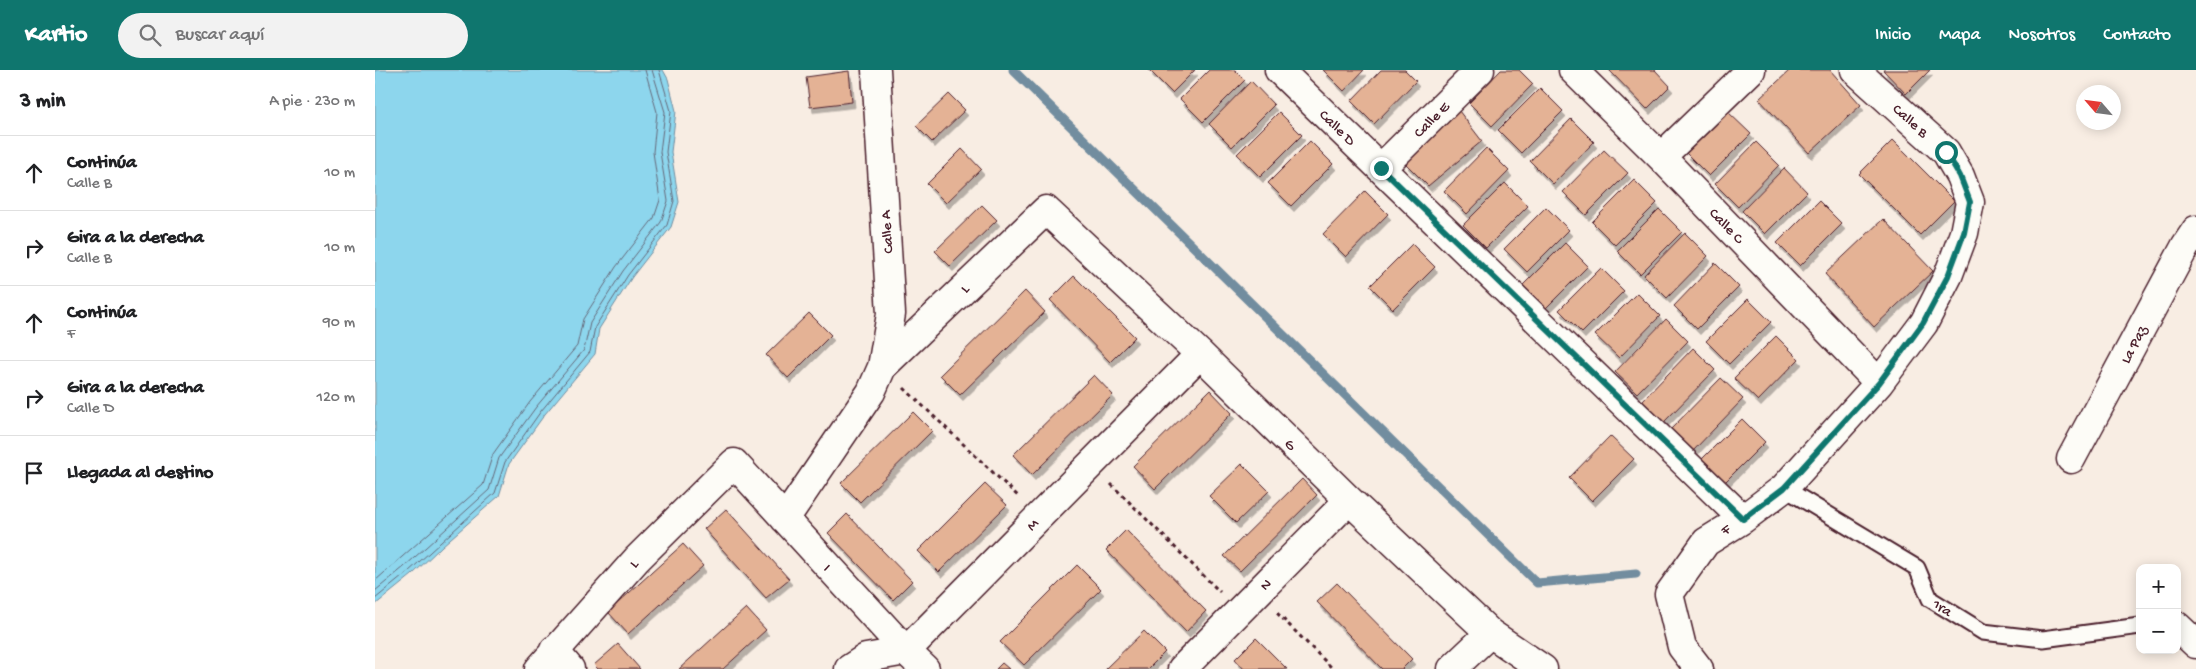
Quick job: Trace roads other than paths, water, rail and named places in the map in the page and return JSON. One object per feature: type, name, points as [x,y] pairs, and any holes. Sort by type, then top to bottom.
[{"type":"street","name":"Calle A","points":[[785,519],[871,392],[882,367],[891,314],[875,70]]},
{"type":"street","name":"Calle D","points":[[1279,70],[1743,519]]},
{"type":"street","name":"Calle E","points":[[1381,168],[1480,70]]},
{"type":"street","name":"Calle C","points":[[1573,70],[1661,157],[1879,383]]},
{"type":"street","points":[[1661,157],[1751,70]]},
{"type":"street","name":"Calle B","points":[[1855,70],[1946,152],[1960,176],[1970,202],[1964,233]]},
{"type":"street","name":"L","points":[[882,367],[1046,210]]},
{"type":"street","name":"G","points":[[1046,210],[1200,354],[1349,500],[1490,633],[1543,669]]},
{"type":"street","name":"La Paz","points":[[2071,459],[2186,244],[2196,230]]},
{"type":"street","name":"F","points":[[1699,669],[1682,647],[1669,594],[1706,542],[1743,519],[1784,488],[1879,383],[1923,323],[1948,276],[1964,233]]},
{"type":"street","name":"M","points":[[915,660],[1040,516],[1200,354]]},
{"type":"street","name":"L","points":[[554,663],[637,559],[734,463]]},
{"type":"street","name":"I","points":[[734,463],[915,660]]},
{"type":"street","name":"N","points":[[1182,669],[1349,500]]},
{"type":"street","points":[[2181,630],[2196,644]]},
{"type":"street","points":[[1452,669],[1490,633]]},
{"type":"street","points":[[849,669],[866,658],[915,660]]},
{"type":"lane","name":"1ra","points":[[1784,488],[1917,568],[1929,599],[1983,632],[2043,639],[2136,627]]},
{"type":"water","points":[[375,70],[663,70],[668,79],[676,111],[671,152],[679,202],[671,227],[632,277],[599,329],[595,354],[545,414],[509,464],[499,496],[412,575],[375,605]]},
{"type":"waterway","points":[[1013,70],[1537,583],[1636,574]]}]
